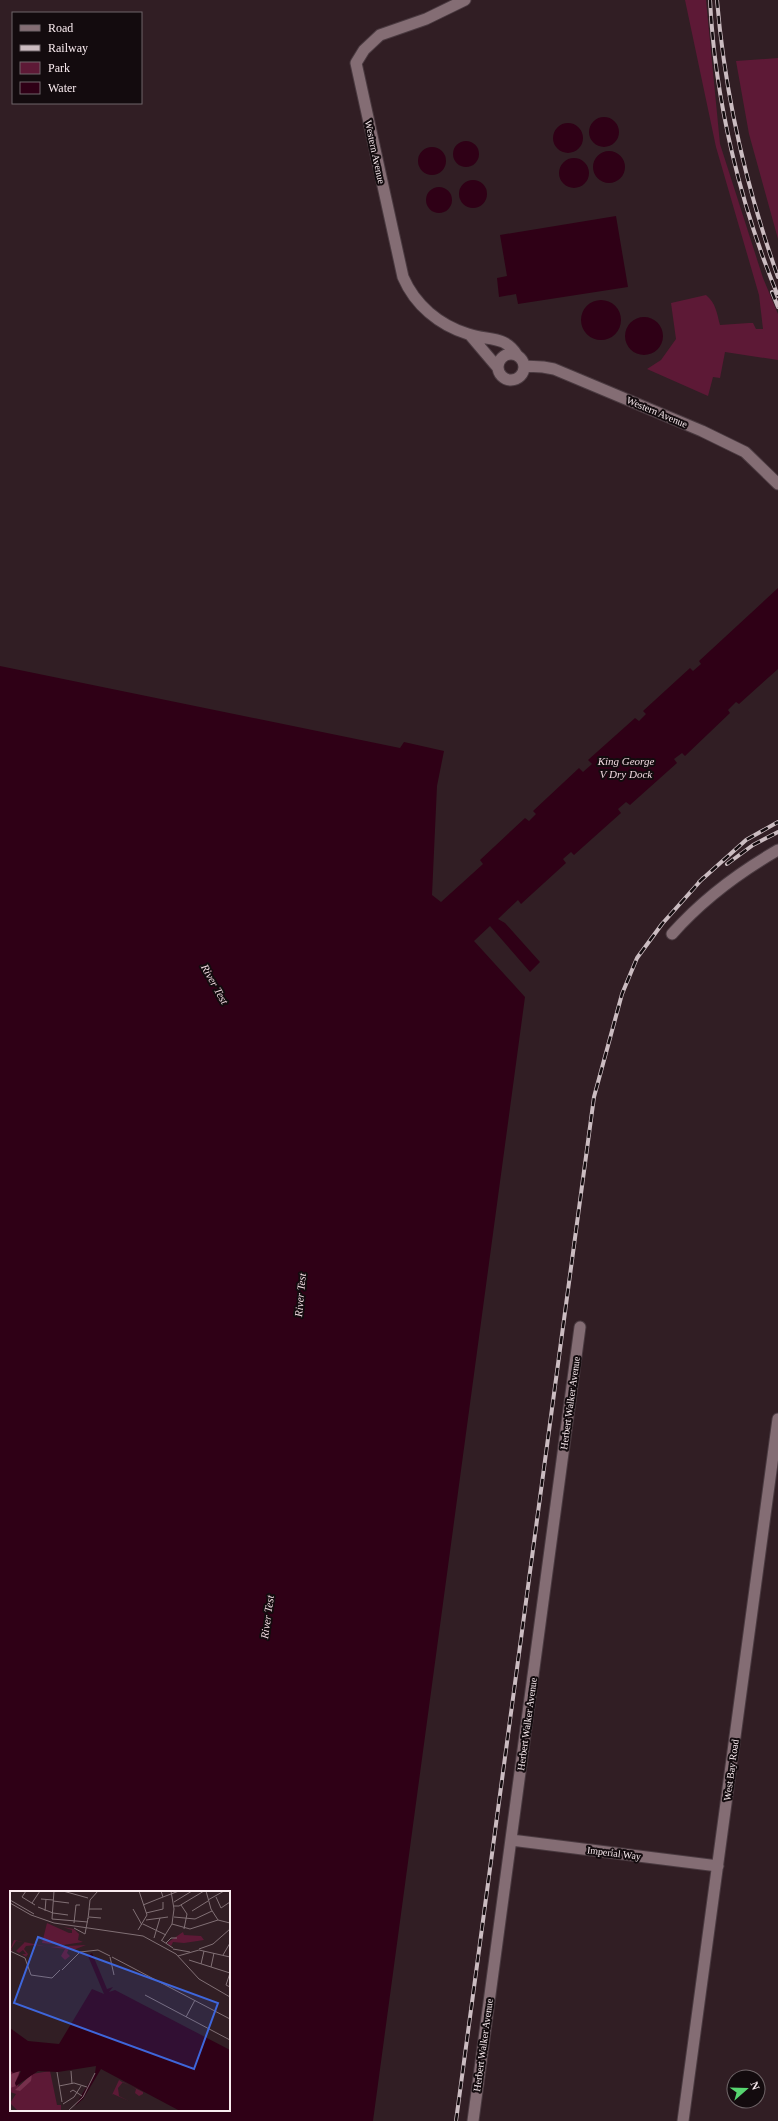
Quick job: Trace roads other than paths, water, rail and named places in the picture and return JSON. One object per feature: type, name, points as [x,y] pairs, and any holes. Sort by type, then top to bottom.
[{"type":"street","name":"Western Avenue","points":[[465,0],[426,19],[380,35],[364,50],[356,63],[403,277],[409,292],[437,319],[470,335]]},
{"type":"street","points":[[470,335],[488,337],[508,343],[523,362],[524,366],[522,374],[512,380],[504,378],[498,368],[470,335]]},
{"type":"street","points":[[498,368],[500,360],[506,355],[517,355]]},
{"type":"street","name":"Western Avenue","points":[[524,366],[543,366],[559,371],[702,431],[745,452],[778,484]]},
{"type":"street","points":[[672,934],[687,917],[728,882],[778,850]]},
{"type":"street","name":"Herbert Walker Avenue","points":[[473,2121],[580,1327]]},
{"type":"street","name":"West Bay Road","points":[[683,2121],[778,1419]]},
{"type":"street","name":"Imperial Way","points":[[511,1840],[718,1866]]},
{"type":"water","points":[[604,117],[615,121],[619,132],[615,143],[604,147],[593,143],[589,132],[593,121]]},
{"type":"water","points":[[568,123],[579,127],[583,138],[579,149],[568,153],[557,149],[553,138],[557,127]]},
{"type":"water","points":[[466,141],[475,145],[479,154],[475,163],[466,167],[457,163],[453,154],[457,145]]},
{"type":"water","points":[[432,147],[442,151],[446,161],[442,171],[432,175],[422,171],[418,161],[422,151]]},
{"type":"water","points":[[606,151],[612,151],[622,158],[625,167],[624,173],[618,180],[612,183],[606,183],[596,176],[593,170],[593,164],[600,154]]},
{"type":"water","points":[[574,158],[585,162],[589,173],[585,184],[574,188],[563,184],[559,173],[563,162]]},
{"type":"water","points":[[473,180],[483,184],[487,194],[483,204],[473,208],[463,204],[459,194],[463,184]]},
{"type":"water","points":[[439,187],[448,191],[452,200],[448,209],[439,213],[430,209],[426,200],[430,191]]},
{"type":"water","points":[[616,216],[628,287],[518,304],[516,294],[499,297],[497,278],[507,276],[500,235]]},
{"type":"water","points":[[601,300],[615,306],[621,320],[615,334],[601,340],[587,334],[581,320],[587,306]]},
{"type":"water","points":[[640,317],[648,317],[658,322],[662,329],[662,343],[658,350],[648,355],[640,355],[630,350],[628,347],[625,340],[625,332],[630,322],[633,320]]},
{"type":"water","points":[[778,588],[778,669],[739,704],[736,702],[728,710],[730,713],[685,756],[682,753],[674,759],[677,763],[630,805],[626,802],[618,809],[621,813],[574,855],[571,852],[563,859],[566,863],[521,904],[518,900],[498,919],[505,923],[540,962],[530,972],[490,926],[474,941],[525,997],[373,2121],[0,2121],[0,666],[400,748],[404,742],[444,751],[437,786],[432,895],[441,902],[483,864],[480,860],[525,818],[529,821],[536,814],[533,811],[579,768],[583,772],[592,764],[588,760],[635,718],[639,721],[646,714],[643,711],[690,668],[693,671],[701,664],[699,661]]},
{"type":"railway","points":[[710,0],[717,76],[732,151],[752,225],[778,296]]},
{"type":"railway","points":[[717,0],[725,71],[738,140],[756,209],[778,277]]},
{"type":"railway","points":[[772,292],[778,307]]},
{"type":"railway","points":[[699,882],[746,840],[778,822]]},
{"type":"railway","points":[[727,864],[753,845],[778,832]]},
{"type":"railway","points":[[456,2121],[594,1097],[622,994],[637,958],[662,924],[703,878]]},
{"type":"water label","name":"King George V Dry Dock","points":[[626,767]]},
{"type":"water label","name":"River Test","points":[[215,984]]},
{"type":"water label","name":"River Test","points":[[300,1295]]},
{"type":"water label","name":"River Test","points":[[267,1617]]}]
